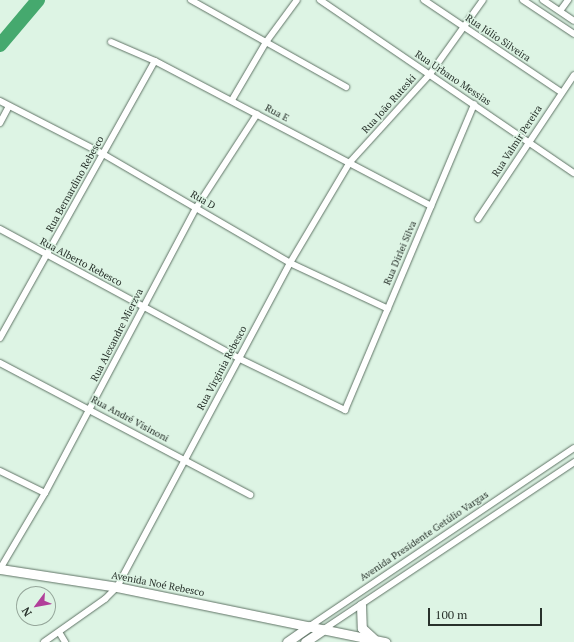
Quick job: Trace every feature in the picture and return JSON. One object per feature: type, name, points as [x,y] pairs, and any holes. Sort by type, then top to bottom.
[{"type":"main road","name":"Avenida Noé Rebesco","points":[[0,569],[118,587],[385,642]]},
{"type":"main road","points":[[361,605],[362,628],[374,639]]},
{"type":"main road","name":"Avenida Presidente Getúlio Vargas","points":[[287,642],[310,626]]},
{"type":"main road","points":[[305,642],[324,629]]},
{"type":"street","points":[[191,0],[346,88]]},
{"type":"street","points":[[232,100],[266,42],[297,0]]},
{"type":"street","name":"Rua Urbano Messias","points":[[320,0],[574,173]]},
{"type":"street","name":"Rua Júlio Silveira","points":[[424,0],[561,92]]},
{"type":"street","name":"Rua João Ruteski","points":[[350,162],[430,74],[483,0]]},
{"type":"street","points":[[523,0],[574,34]]},
{"type":"street","points":[[543,0],[574,21]]},
{"type":"street","points":[[560,11],[568,0]]},
{"type":"street","name":"Rua E","points":[[111,42],[155,61],[232,100],[431,206]]},
{"type":"street","name":"Rua Bernardino Rebesco","points":[[0,338],[155,61]]},
{"type":"street","name":"Rua Valmir Pereira","points":[[478,218],[561,92],[574,75]]},
{"type":"street","name":"Rua D","points":[[0,101],[103,154],[290,263],[388,309]]},
{"type":"street","name":"Rua Dirlei Silva","points":[[345,410],[474,104]]},
{"type":"street","points":[[0,123],[9,106]]},
{"type":"street","name":"Rua Alexandre Mierzva","points":[[0,569],[45,493],[196,208],[257,114]]},
{"type":"street","name":"Rua Virginia Rebesco","points":[[118,587],[184,460],[240,359],[290,263],[350,162]]},
{"type":"street","name":"Rua Alberto Rebesco","points":[[0,229],[240,359],[345,410]]},
{"type":"street","name":"Rua André Visinoni","points":[[0,363],[90,409],[250,495]]},
{"type":"street","name":"Avenida Presidente Getúlio Vargas","points":[[310,626],[574,448]]},
{"type":"street","points":[[324,629],[574,462]]},
{"type":"street","points":[[0,471],[45,493]]},
{"type":"street","points":[[450,532],[456,541]]},
{"type":"street","points":[[44,642],[105,599],[118,587]]},
{"type":"street","points":[[59,632],[65,642]]},
{"type":"waterway","points":[[0,45],[38,0]]}]
